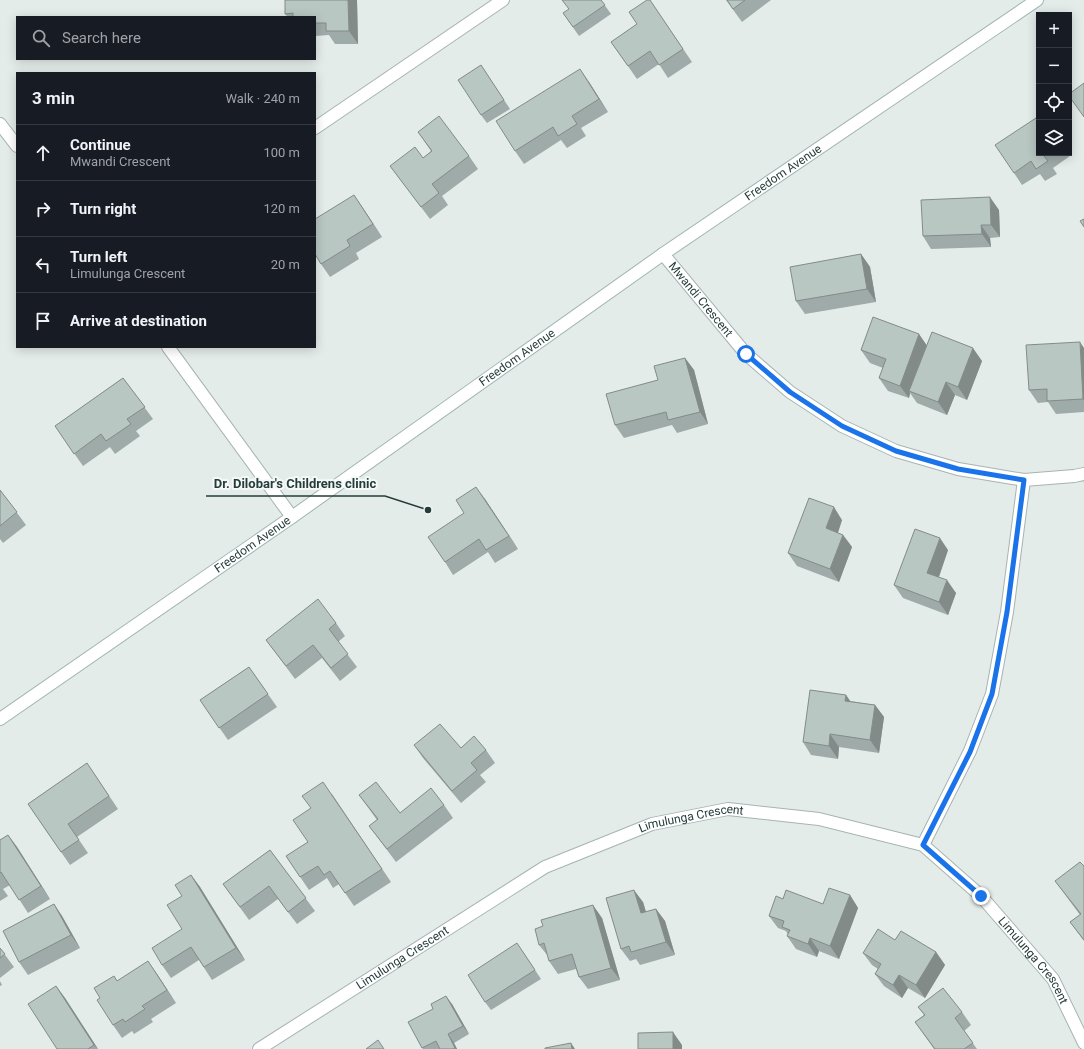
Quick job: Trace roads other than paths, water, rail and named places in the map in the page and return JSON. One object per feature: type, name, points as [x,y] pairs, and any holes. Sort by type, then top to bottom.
[{"type":"street","points":[[316,127],[503,0]]},
{"type":"street","name":"Freedom Avenue","points":[[0,719],[292,517],[663,254],[1037,0]]},
{"type":"street","points":[[0,124],[16,145]]},
{"type":"street","name":"Mwandi Crescent","points":[[663,254],[746,354],[790,392],[842,426],[896,451],[958,469],[1024,480],[1084,474]]},
{"type":"street","points":[[169,348],[292,517]]},
{"type":"street","points":[[923,845],[970,752],[992,694],[1007,612],[1024,480]]},
{"type":"street","name":"Limulunga Crescent","points":[[259,1049],[545,867],[652,824],[728,809],[819,819],[923,845],[981,896],[1053,979],[1084,1043]]},
{"type":"place","name":"Dr. Dilobar's Childrens clinic","points":[[428,510]]}]
